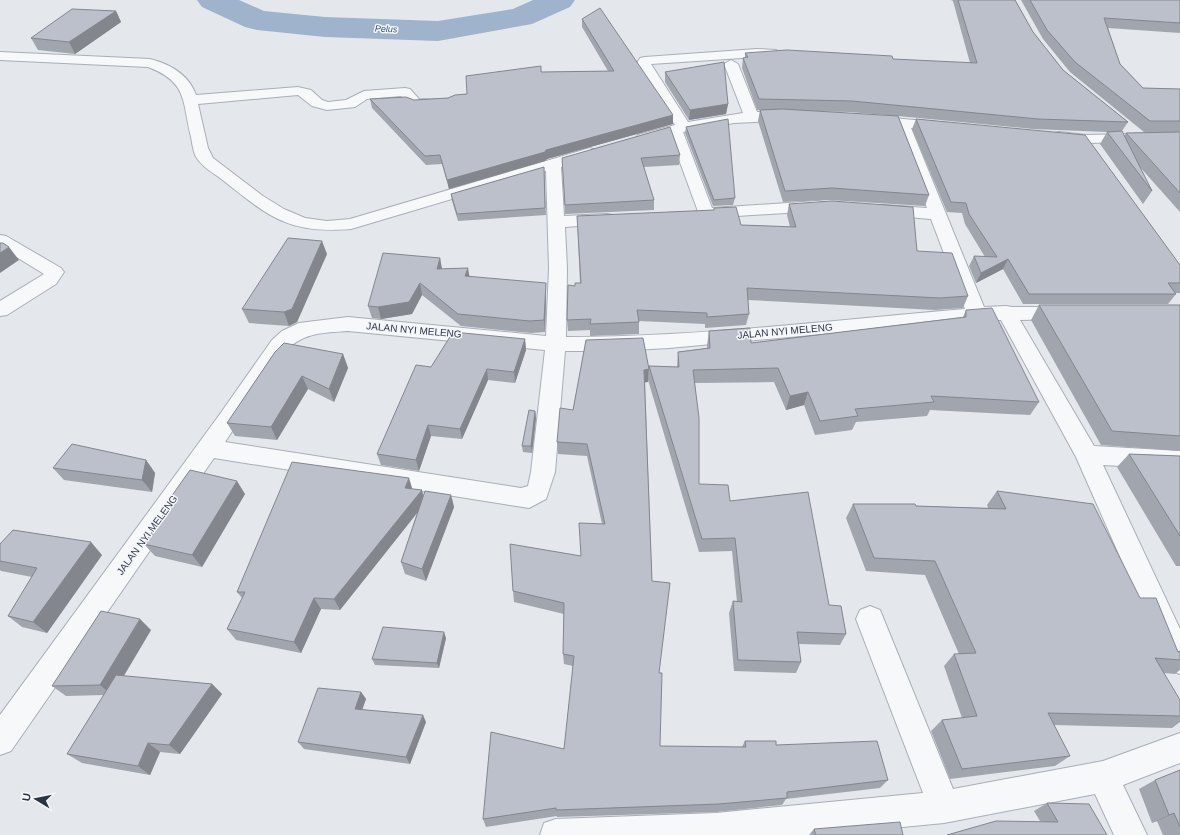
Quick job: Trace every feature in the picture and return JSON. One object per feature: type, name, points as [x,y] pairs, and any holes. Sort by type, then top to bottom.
[{"type":"street","points":[[788,55],[757,54],[645,60],[644,63],[678,133],[698,213],[829,206]]},
{"type":"street","points":[[0,56],[150,63],[176,74],[184,83],[191,100],[194,125],[203,156],[239,185],[277,212],[296,221],[311,225],[330,226],[351,224],[554,174],[606,148]]},
{"type":"street","points":[[731,64],[751,116]]},
{"type":"street","points":[[191,100],[298,91],[306,93],[317,103],[327,106],[350,104],[364,95],[384,92],[405,92],[415,103],[450,102]]},
{"type":"street","points":[[629,142],[678,133],[751,116],[803,117]]},
{"type":"street","points":[[856,120],[903,127],[953,126]]},
{"type":"street","points":[[1122,123],[1140,138]]},
{"type":"street","points":[[903,127],[936,214],[977,314]]},
{"type":"street","points":[[1046,135],[1091,146],[1140,138],[1180,137]]},
{"type":"street","points":[[208,448],[529,498],[538,492],[543,472],[556,344],[558,268],[554,174]]},
{"type":"street","points":[[871,209],[936,214]]},
{"type":"street","points":[[557,222],[619,218]]},
{"type":"street","points":[[0,240],[53,269],[55,272],[49,280],[0,310]]},
{"type":"street","points":[[1006,312],[1087,455],[1180,660]]},
{"type":"street","name":"JALAN NYI MELENG","points":[[0,740],[208,448],[279,345],[289,336],[306,328],[348,324],[556,344],[617,344],[669,341],[1006,312],[1084,313]]},
{"type":"street","points":[[1087,455],[1180,460]]},
{"type":"street","points":[[870,619],[944,807]]},
{"type":"street","points":[[556,835],[716,829],[944,807],[1103,777],[1180,748]]},
{"type":"street","points":[[1103,777],[1131,835]]},
{"type":"building","points":[[958,0],[1015,0],[1033,32],[1063,70],[1128,122],[1038,119],[852,101],[759,99],[743,58],[748,57],[745,53],[787,50],[892,56],[893,59],[977,63]]},
{"type":"building","points":[[1030,0],[1180,0],[1180,23],[1104,18],[1120,64],[1143,88],[1180,89],[1180,121],[1150,121],[1075,62],[1047,30]]},
{"type":"building","points":[[600,8],[673,115],[546,150],[545,152],[447,180],[440,155],[425,156],[370,99],[406,97],[414,100],[448,98],[455,95],[467,94],[466,76],[541,66],[541,72],[614,71],[582,19]]},
{"type":"building","points":[[72,9],[116,11],[69,42],[31,38]]},
{"type":"building","points":[[724,62],[728,104],[690,110],[665,72]]},
{"type":"building","points":[[782,109],[898,116],[929,195],[832,188],[785,191],[760,110]]},
{"type":"building","points":[[728,119],[735,198],[714,200],[686,127]]},
{"type":"building","points":[[916,119],[1085,135],[1180,265],[1180,283],[1168,283],[1176,294],[1029,294],[1008,259],[981,273],[974,256],[997,257],[969,214],[966,203],[951,202]]},
{"type":"building","points":[[670,127],[680,155],[641,158],[654,200],[565,205],[562,158]]},
{"type":"building","points":[[1122,131],[1152,191],[1107,132]]},
{"type":"building","points":[[1180,132],[1180,193],[1126,133]]},
{"type":"building","points":[[544,167],[545,208],[457,214],[451,194]]},
{"type":"building","points":[[832,201],[913,207],[917,251],[952,253],[968,296],[940,298],[747,288],[749,314],[707,317],[707,313],[637,310],[639,322],[590,324],[591,319],[567,320],[568,285],[575,286],[575,283],[581,283],[577,216],[714,210],[714,208],[736,207],[741,225],[796,227],[789,204]]},
{"type":"building","points":[[288,238],[322,241],[292,309],[284,312],[242,309]]},
{"type":"building","points":[[0,243],[3,243],[9,247],[0,253]]},
{"type":"building","points":[[383,253],[440,258],[437,269],[468,268],[465,276],[546,283],[544,320],[530,321],[458,314],[420,283],[409,302],[378,307],[368,306]]},
{"type":"building","points":[[1039,305],[1180,305],[1180,436],[1112,431]]},
{"type":"building","points":[[992,308],[1039,402],[931,396],[934,402],[855,409],[858,416],[820,421],[808,392],[790,396],[778,368],[693,370],[699,418],[699,484],[728,485],[730,501],[808,492],[829,605],[841,606],[846,634],[797,632],[801,662],[738,660],[733,601],[742,602],[735,538],[702,539],[649,366],[679,367],[678,352],[710,348],[709,331],[750,328],[751,343],[966,317],[966,310]]},
{"type":"building","points":[[453,332],[525,339],[514,372],[487,369],[460,429],[428,425],[416,460],[377,454],[416,365],[431,367]]},
{"type":"building","points":[[643,338],[649,369],[644,370],[652,581],[670,583],[659,673],[662,673],[660,746],[746,747],[745,741],[776,741],[776,745],[877,741],[888,780],[787,792],[787,798],[719,804],[556,810],[556,808],[483,819],[491,732],[564,749],[574,656],[563,654],[564,603],[513,591],[510,544],[581,556],[579,523],[605,524],[587,444],[557,442],[560,408],[573,410],[586,340]]},
{"type":"building","points":[[284,343],[343,354],[329,389],[302,376],[271,427],[227,423],[275,352]]},
{"type":"building","points":[[529,410],[535,411],[531,446],[522,446]]},
{"type":"building","points":[[72,444],[146,460],[142,480],[53,468]]},
{"type":"building","points":[[1129,454],[1180,456],[1180,536]]},
{"type":"building","points":[[292,462],[409,478],[405,488],[422,490],[334,599],[314,598],[294,642],[227,629],[245,592],[237,592]]},
{"type":"building","points":[[190,470],[237,481],[192,555],[144,544],[169,506],[166,504]]},
{"type":"building","points":[[425,491],[451,495],[422,569],[401,562]]},
{"type":"building","points":[[997,491],[1093,504],[1140,598],[1156,598],[1178,652],[1180,651],[1180,660],[1155,658],[1180,700],[1180,716],[1048,713],[1070,756],[962,769],[942,720],[977,716],[954,654],[976,653],[935,561],[874,558],[853,504],[915,504],[916,506],[1006,509]]},
{"type":"building","points":[[13,530],[91,542],[33,622],[8,616],[37,568],[0,561],[0,544]]},
{"type":"building","points":[[101,611],[140,619],[100,685],[52,686]]},
{"type":"building","points":[[383,627],[444,632],[437,663],[372,659]]},
{"type":"building","points":[[116,675],[212,684],[169,745],[148,743],[138,766],[67,754]]},
{"type":"building","points":[[318,688],[361,692],[355,709],[423,715],[406,757],[298,742]]},
{"type":"building","points":[[1180,770],[1180,827],[1174,813],[1169,815],[1155,780]]},
{"type":"building","points":[[1047,803],[1089,804],[1107,835],[947,835],[996,821],[1058,822]]},
{"type":"building","points":[[900,822],[903,835],[816,835],[814,829]]},
{"type":"waterway","name":"Pelus","points":[[213,0],[257,20],[325,27],[438,31],[521,17],[559,0]]}]
